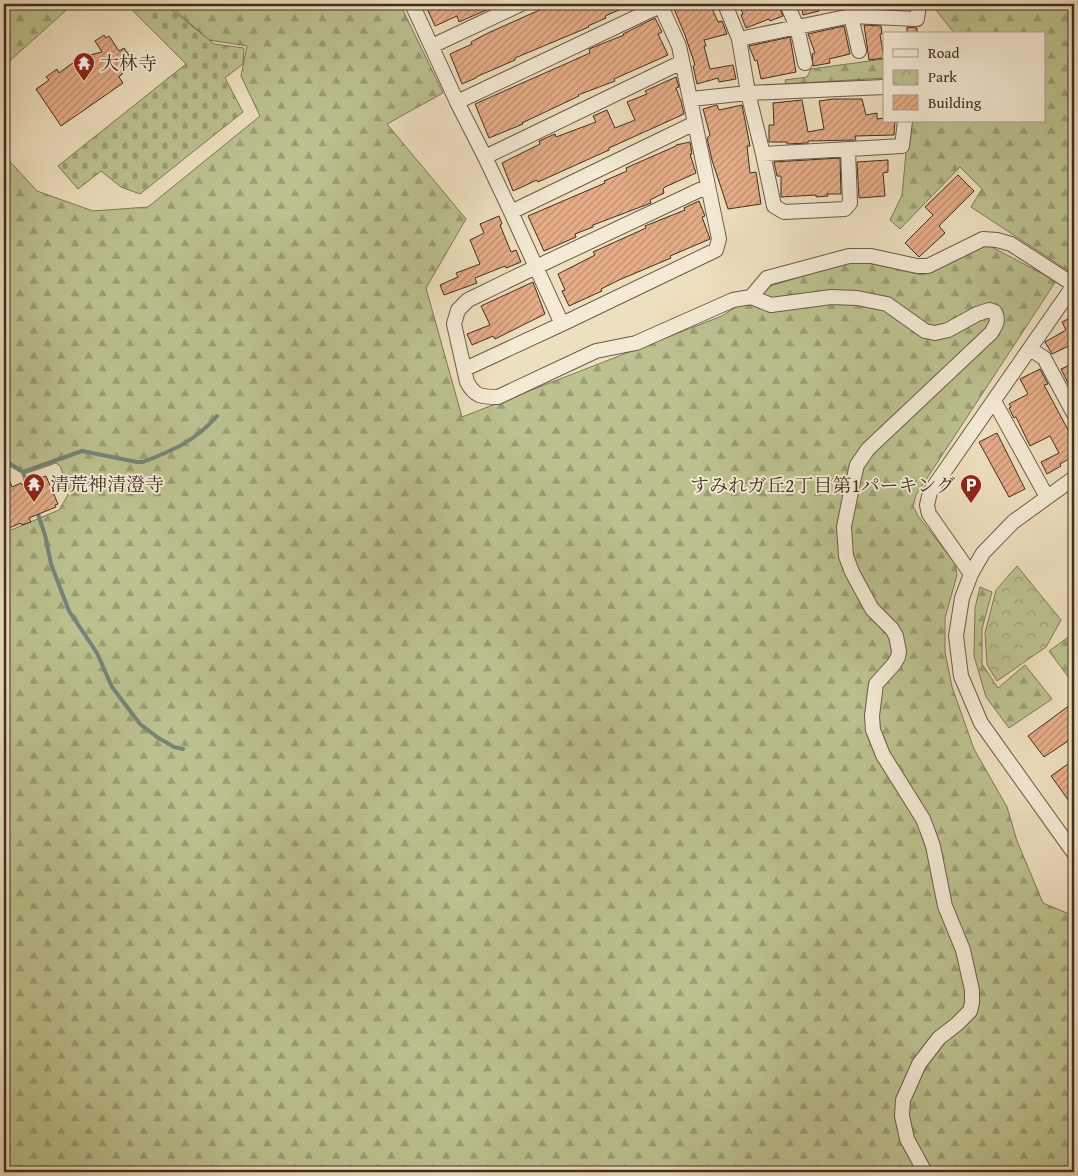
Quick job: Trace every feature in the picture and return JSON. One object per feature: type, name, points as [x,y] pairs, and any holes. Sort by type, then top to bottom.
[{"type":"street","points":[[412,4],[562,324]]},
{"type":"street","points":[[432,46],[521,4]]},
{"type":"street","points":[[725,4],[739,39],[748,93],[774,206],[784,212],[845,209],[850,203],[848,150]]},
{"type":"street","points":[[787,4],[797,27],[805,64]]},
{"type":"street","points":[[739,39],[851,16],[917,19],[919,4]]},
{"type":"street","points":[[457,102],[660,5],[678,46],[691,99],[719,239],[716,250],[465,369]]},
{"type":"street","points":[[851,16],[859,51]]},
{"type":"street","points":[[485,157],[682,62]]},
{"type":"street","points":[[691,99],[748,93],[883,87]]},
{"type":"street","points":[[763,154],[902,146],[906,122]]},
{"type":"street","points":[[511,212],[695,123]]},
{"type":"street","points":[[708,186],[468,300],[458,310],[454,324],[472,390],[482,397],[498,397],[596,351],[636,343],[732,300],[751,297],[771,305],[832,297],[857,298],[887,304],[925,331],[935,333],[948,330],[977,314],[989,310],[995,312],[998,318],[996,326],[991,333],[868,449],[857,464],[844,527],[846,556],[852,572],[872,609],[892,628],[898,645],[898,657],[876,684],[872,716],[875,735],[883,755],[923,819],[928,832],[933,846],[945,906],[963,950],[972,990],[970,1011],[958,1024],[939,1038],[934,1047],[919,1064],[903,1100],[902,1116],[907,1139],[924,1172]]},
{"type":"street","points":[[751,297],[767,278],[849,256],[871,256],[917,266],[928,266],[983,239],[1011,244],[1074,285],[930,492],[928,499],[929,514],[971,574]]},
{"type":"street","points":[[1030,349],[1044,358],[1074,414]]},
{"type":"street","points":[[994,401],[1047,497]]},
{"type":"street","points":[[1074,478],[1013,522],[983,553],[971,574],[962,598],[956,636],[964,684],[981,723],[1074,853]]},
{"type":"green space","points":[[4,4],[73,4],[4,66]]},
{"type":"green space","points":[[126,4],[165,4],[214,44],[244,48],[243,64],[225,78],[243,112],[140,194],[121,187],[101,171],[78,189],[58,166],[186,64]]},
{"type":"green space","points":[[168,4],[400,4],[443,93],[387,124],[466,219],[426,288],[462,417],[722,316],[767,287],[855,260],[923,275],[988,245],[1056,281],[916,495],[913,506],[918,516],[955,563],[957,575],[945,618],[945,652],[952,687],[974,749],[1007,807],[1017,841],[1043,903],[1074,916],[1074,1172],[4,1172],[4,533],[59,510],[69,490],[60,466],[56,463],[24,474],[4,463],[4,155],[37,191],[93,211],[148,207],[260,116],[241,76],[247,46],[209,40]]},
{"type":"green space","points":[[931,4],[1074,4],[1074,268],[1070,272],[971,207],[982,189],[960,167],[900,229],[890,220],[902,195],[909,122],[1046,122],[1046,32],[953,32]]},
{"type":"green space","points":[[883,59],[883,78],[786,84],[785,80],[807,77],[811,69]]},
{"type":"green space","points":[[1017,566],[1061,620],[1046,647],[997,681],[987,665],[985,633],[996,590]]},
{"type":"green space","points":[[980,587],[992,592],[982,629],[982,664],[998,688],[1025,665],[1052,699],[1009,728],[986,697],[974,656],[975,608]]},
{"type":"green space","points":[[1074,633],[1074,681],[1072,682],[1049,651]]},
{"type":"building","points":[[425,4],[500,4],[459,22],[457,16],[435,26]]},
{"type":"building","points":[[553,4],[633,4],[605,16],[606,18],[589,27],[515,58],[515,60],[462,84],[450,54],[472,44],[471,42],[488,33]]},
{"type":"building","points":[[672,4],[710,4],[718,22],[722,21],[727,34],[704,40],[710,69],[733,65],[736,79],[719,82],[718,78],[697,84],[693,66],[695,65]]},
{"type":"building","points":[[739,4],[778,4],[783,16],[746,28]]},
{"type":"building","points":[[801,4],[817,4],[819,11],[803,15]]},
{"type":"building","points":[[655,18],[662,32],[658,34],[668,55],[614,79],[615,81],[578,95],[523,124],[489,138],[475,104],[590,53],[589,49],[624,35]]},
{"type":"building","points":[[864,25],[881,26],[883,58],[869,60]]},
{"type":"building","points":[[844,26],[850,54],[829,59],[830,63],[813,66],[812,54],[815,53],[808,34]]},
{"type":"building","points":[[907,27],[917,28],[917,32],[907,32]]},
{"type":"building","name":"大林寺","points":[[104,35],[106,38],[109,36],[119,51],[124,48],[133,61],[126,65],[128,68],[119,77],[123,83],[61,126],[36,89],[49,80],[46,77],[57,69],[59,73],[81,55],[82,57],[102,52],[95,41]]},
{"type":"building","points":[[790,37],[796,72],[761,79],[757,60],[755,61],[749,46]]},
{"type":"building","points":[[676,77],[679,87],[676,88],[684,114],[538,182],[537,180],[513,191],[502,163],[540,144],[539,141],[555,134],[556,137],[596,122],[593,116],[607,110],[615,128],[635,120],[627,102],[647,94],[645,91]]},
{"type":"building","points":[[862,99],[866,115],[877,113],[877,119],[883,118],[883,122],[895,122],[894,135],[855,136],[856,140],[808,141],[808,143],[787,144],[787,142],[769,142],[769,125],[774,125],[773,103],[802,100],[808,132],[824,129],[819,101]]},
{"type":"building","points":[[717,105],[719,110],[742,105],[750,146],[747,146],[750,173],[756,172],[761,204],[728,209],[712,160],[707,138],[710,135],[703,109]]},
{"type":"building","points":[[690,142],[692,154],[690,154],[696,173],[665,187],[663,189],[664,193],[650,200],[651,203],[593,225],[593,227],[575,234],[576,237],[544,251],[528,216],[605,183],[604,181],[627,171],[626,168],[676,145]]},
{"type":"building","points":[[840,158],[841,194],[827,194],[828,196],[816,197],[816,195],[781,197],[781,176],[777,176],[774,162]]},
{"type":"building","points":[[888,160],[888,172],[883,173],[885,196],[859,198],[857,162]]},
{"type":"building","points":[[958,175],[974,191],[939,226],[945,233],[919,257],[905,243],[933,215],[925,207]]},
{"type":"building","points":[[699,201],[705,216],[702,217],[710,239],[619,280],[601,289],[602,291],[569,306],[562,291],[565,290],[558,274],[595,255],[593,252],[646,228],[645,226],[685,210],[684,208]]},
{"type":"building","points":[[499,216],[502,224],[500,225],[511,252],[516,250],[521,262],[475,278],[477,283],[444,295],[440,285],[458,277],[456,273],[480,264],[470,240],[484,233],[480,224]]},
{"type":"building","points":[[533,282],[545,314],[495,339],[493,336],[472,345],[467,334],[490,325],[481,306]]},
{"type":"building","points":[[1074,316],[1074,346],[1073,344],[1052,354],[1045,342],[1066,330],[1062,322]]},
{"type":"building","points":[[1074,363],[1074,395],[1061,369]]},
{"type":"building","points":[[1040,369],[1048,384],[1044,385],[1074,441],[1074,456],[1047,474],[1041,462],[1059,453],[1050,436],[1030,446],[1016,417],[1014,418],[1009,408],[1011,407],[1009,404],[1028,394],[1020,379]]},
{"type":"building","points":[[997,433],[1025,489],[1009,497],[979,442]]},
{"type":"building","name":"清荒神清澄寺","points":[[4,466],[12,487],[46,476],[58,504],[55,505],[56,507],[29,518],[31,522],[22,525],[21,523],[4,530]]},
{"type":"building","points":[[1074,702],[1074,737],[1044,757],[1028,736]]},
{"type":"building","points":[[1068,764],[1074,773],[1074,808],[1051,776]]},
{"type":"waterway","points":[[23,472],[82,451],[143,462],[183,444],[201,432],[217,416]]},
{"type":"waterway","points":[[4,460],[23,472],[28,488]]},
{"type":"waterway","points":[[37,511],[45,535],[51,564],[69,611],[97,653],[112,687],[140,724],[174,747],[183,749]]},
{"type":"place","name":"大林寺","points":[[84,82]]},
{"type":"place","name":"清荒神清澄寺","points":[[34,503]]},
{"type":"place","name":"すみれガ丘2丁目第1パーキング","points":[[971,504]]}]
